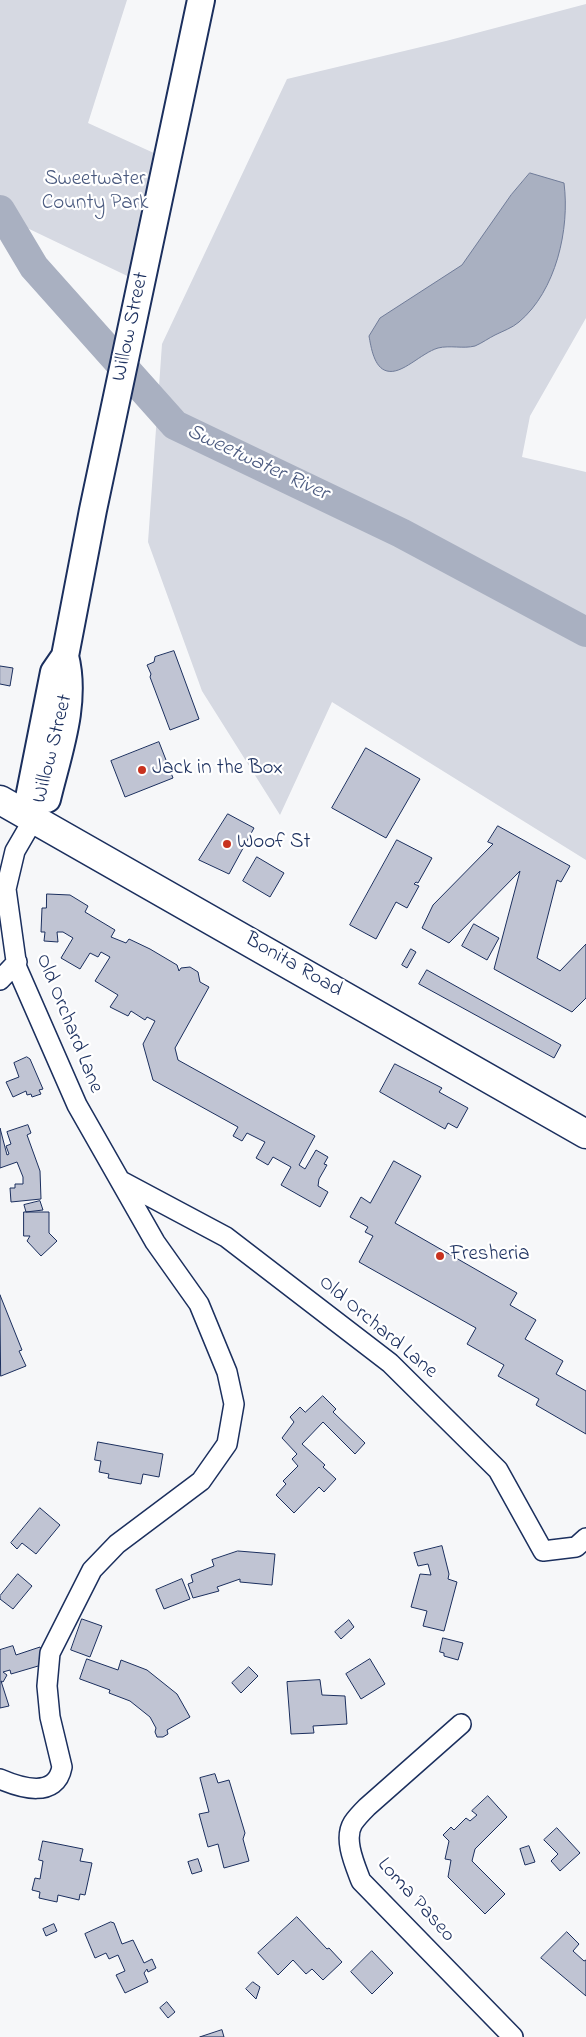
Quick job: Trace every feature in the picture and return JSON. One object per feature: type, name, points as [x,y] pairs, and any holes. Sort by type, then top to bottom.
[{"type":"main road","name":"Willow Street","points":[[33,820],[29,798],[54,672],[65,656],[93,510],[201,0]]},
{"type":"main road","name":"Bonita Road","points":[[0,800],[586,1134]]},
{"type":"street","name":"Old Orchard Lane","points":[[0,1779],[35,1790],[52,1785],[61,1776],[62,1768],[50,1716],[47,1686],[50,1653],[92,1570],[117,1544],[201,1481],[227,1444],[234,1404],[227,1372],[199,1304],[155,1242],[77,1105],[17,962],[3,888],[15,851],[33,820]]},
{"type":"street","points":[[0,980],[17,962]]},
{"type":"street","name":"Old Orchard Lane","points":[[121,1181],[226,1236],[390,1363],[498,1470],[543,1551],[576,1547],[586,1538]]},
{"type":"street","name":"Loma Paseo","points":[[461,1724],[361,1813],[352,1824],[350,1855],[361,1880],[513,2037]]},
{"type":"green space","name":"Sweetwater County Park","points":[[0,0],[127,0],[88,123],[167,159],[142,283],[0,215]]},
{"type":"green space","points":[[586,4],[586,318],[530,416],[522,457],[586,472],[586,860],[332,702],[280,815],[202,691],[148,542],[162,344],[287,79],[446,41]]},
{"type":"water","points":[[530,173],[564,183],[565,201],[565,220],[558,258],[551,277],[532,309],[513,326],[475,346],[438,348],[399,370],[387,371],[379,366],[374,357],[369,336],[380,318],[462,265],[511,195]]},
{"type":"water","points":[[169,430],[389,532],[385,536],[167,433]]},
{"type":"building","points":[[174,651],[199,719],[170,730],[147,665],[154,662],[155,657]]},
{"type":"building","points":[[0,666],[13,668],[10,686],[0,684]]},
{"type":"building","name":"Jack in the Box","points":[[159,742],[173,778],[125,797],[111,761]]},
{"type":"building","points":[[366,748],[420,779],[386,838],[332,808]]},
{"type":"building","name":"Woof St","points":[[228,814],[254,828],[229,874],[199,860]]},
{"type":"building","points":[[498,826],[570,866],[561,882],[557,880],[537,958],[560,971],[586,944],[586,998],[572,1012],[494,969],[520,871],[449,943],[422,928],[433,905],[493,844],[488,842]]},
{"type":"building","points":[[397,840],[432,858],[418,883],[414,884],[419,886],[407,908],[396,902],[376,939],[350,925]]},
{"type":"building","points":[[257,857],[284,873],[270,897],[243,881]]},
{"type":"building","points":[[47,894],[70,895],[88,906],[85,912],[115,930],[111,937],[126,943],[129,939],[150,949],[177,965],[179,971],[181,968],[190,967],[198,972],[200,982],[209,987],[175,1048],[178,1060],[315,1136],[299,1165],[305,1169],[316,1150],[328,1157],[324,1164],[327,1165],[319,1179],[318,1186],[328,1192],[320,1207],[281,1185],[291,1167],[273,1157],[268,1165],[256,1158],[265,1142],[247,1133],[242,1141],[233,1136],[238,1127],[153,1080],[143,1044],[155,1021],[147,1017],[145,1020],[131,1011],[128,1016],[110,1007],[118,995],[95,981],[110,957],[101,952],[98,957],[90,953],[80,969],[61,958],[73,938],[63,932],[57,932],[58,942],[44,941],[45,932],[41,932],[42,908],[46,908]]},
{"type":"building","points":[[474,924],[499,938],[487,960],[462,946]]},
{"type":"building","points":[[411,949],[416,952],[407,968],[402,965]]},
{"type":"building","points":[[427,970],[561,1045],[554,1058],[419,984]]},
{"type":"building","points":[[27,1057],[30,1059],[43,1089],[39,1090],[41,1094],[32,1097],[31,1094],[27,1095],[26,1091],[13,1097],[6,1082],[19,1077],[14,1063]]},
{"type":"building","points":[[395,1064],[442,1088],[439,1092],[468,1108],[457,1128],[448,1123],[445,1129],[380,1092]]},
{"type":"building","points":[[28,1125],[31,1133],[27,1135],[40,1171],[41,1199],[11,1202],[10,1188],[15,1188],[15,1184],[23,1184],[23,1177],[17,1162],[0,1168],[0,1128],[7,1155],[9,1154],[6,1146],[11,1144],[7,1132]]},
{"type":"building","points":[[394,1161],[421,1176],[395,1223],[517,1293],[510,1305],[536,1320],[525,1339],[563,1361],[556,1374],[586,1391],[586,1434],[536,1405],[539,1399],[498,1376],[504,1365],[467,1344],[476,1328],[359,1262],[373,1236],[365,1232],[368,1227],[350,1217],[361,1197],[370,1203]]},
{"type":"building","points":[[40,1201],[43,1210],[26,1212],[24,1205]]},
{"type":"building","points":[[24,1212],[49,1212],[49,1233],[57,1241],[41,1256],[27,1241],[30,1236],[24,1236]]},
{"type":"building","points":[[0,1295],[22,1350],[19,1351],[26,1366],[1,1376]]},
{"type":"building","points":[[323,1396],[336,1409],[333,1412],[365,1443],[355,1454],[323,1422],[302,1444],[325,1465],[323,1467],[336,1479],[324,1492],[319,1487],[294,1513],[276,1495],[286,1484],[283,1481],[298,1466],[292,1459],[297,1454],[282,1438],[294,1422],[290,1417],[300,1407],[305,1412]]},
{"type":"building","points":[[98,1442],[163,1454],[159,1477],[143,1474],[141,1484],[108,1478],[109,1474],[99,1472],[101,1461],[95,1460]]},
{"type":"building","points":[[40,1508],[60,1525],[36,1554],[22,1543],[17,1549],[11,1543]]},
{"type":"building","points":[[442,1546],[449,1574],[448,1579],[457,1582],[444,1631],[423,1626],[427,1611],[411,1607],[420,1574],[431,1575],[428,1564],[418,1566],[414,1553]]},
{"type":"building","points":[[238,1551],[275,1554],[272,1585],[240,1582],[240,1579],[217,1587],[219,1591],[193,1598],[188,1584],[193,1582],[191,1575],[214,1566],[212,1560]]},
{"type":"building","points":[[18,1574],[32,1586],[13,1609],[0,1599],[0,1596]]},
{"type":"building","points":[[182,1579],[190,1599],[164,1609],[156,1590]]},
{"type":"building","points":[[82,1619],[102,1626],[90,1657],[71,1650]]},
{"type":"building","points":[[349,1620],[354,1627],[341,1639],[335,1632]]},
{"type":"building","points":[[443,1638],[463,1643],[458,1660],[444,1656],[444,1653],[440,1652]]},
{"type":"building","points":[[13,1646],[16,1655],[40,1647],[45,1664],[11,1674],[10,1670],[3,1672],[7,1675],[3,1682],[1,1681],[9,1706],[0,1708],[0,1650]]},
{"type":"building","points":[[87,1659],[118,1670],[121,1660],[147,1670],[177,1694],[190,1717],[167,1730],[168,1734],[163,1737],[157,1737],[156,1728],[150,1717],[130,1701],[109,1693],[110,1690],[80,1679]]},
{"type":"building","points":[[370,1659],[385,1684],[361,1699],[346,1674]]},
{"type":"building","points":[[249,1667],[258,1676],[241,1693],[232,1683]]},
{"type":"building","points":[[320,1680],[322,1695],[345,1696],[347,1724],[313,1726],[314,1733],[291,1734],[287,1682]]},
{"type":"building","points":[[215,1774],[218,1783],[229,1780],[245,1833],[243,1839],[249,1861],[224,1868],[218,1844],[208,1847],[199,1814],[209,1812],[200,1778]]},
{"type":"building","points":[[488,1796],[507,1817],[475,1849],[472,1861],[505,1894],[485,1914],[448,1877],[451,1860],[445,1859],[449,1841],[443,1835],[451,1827],[454,1830],[466,1818],[470,1821],[477,1815],[472,1811]]},
{"type":"building","points":[[557,1828],[580,1853],[560,1871],[551,1861],[558,1854],[544,1840]]},
{"type":"building","points":[[43,1841],[83,1849],[80,1861],[92,1863],[85,1895],[80,1894],[79,1900],[58,1895],[57,1902],[39,1898],[40,1892],[32,1890],[35,1878],[40,1879],[43,1861],[39,1860]]},
{"type":"building","points":[[529,1846],[535,1862],[525,1865],[520,1849]]},
{"type":"building","points":[[198,1859],[202,1871],[192,1874],[188,1862]]},
{"type":"building","points":[[297,1917],[342,1962],[323,1980],[312,1969],[306,1974],[293,1960],[278,1975],[258,1953]]},
{"type":"building","points":[[111,1922],[114,1923],[122,1944],[133,1940],[144,1963],[152,1959],[156,1968],[148,1972],[147,1969],[144,1973],[148,1982],[125,1993],[116,1975],[125,1971],[118,1955],[109,1959],[106,1953],[95,1958],[85,1934]]},
{"type":"building","points":[[54,1924],[57,1931],[46,1936],[43,1929]]},
{"type":"building","points":[[567,1932],[579,1944],[573,1951],[584,1961],[586,1960],[586,1996],[541,1958]]},
{"type":"building","points":[[372,1951],[393,1973],[372,1994],[351,1972]]},
{"type":"building","points":[[253,1982],[260,1987],[256,1999],[246,1989]]},
{"type":"building","points":[[167,2002],[175,2012],[168,2018],[160,2008]]},
{"type":"building","points":[[222,2030],[224,2037],[200,2037]]},
{"type":"waterway","name":"Sweetwater River","points":[[0,210],[34,267],[175,425],[401,533],[586,632]]},
{"type":"place","name":"Jack in the Box","points":[[142,770]]},
{"type":"place","name":"Woof St","points":[[227,844]]},
{"type":"place","name":"Fresheria","points":[[440,1256]]}]
